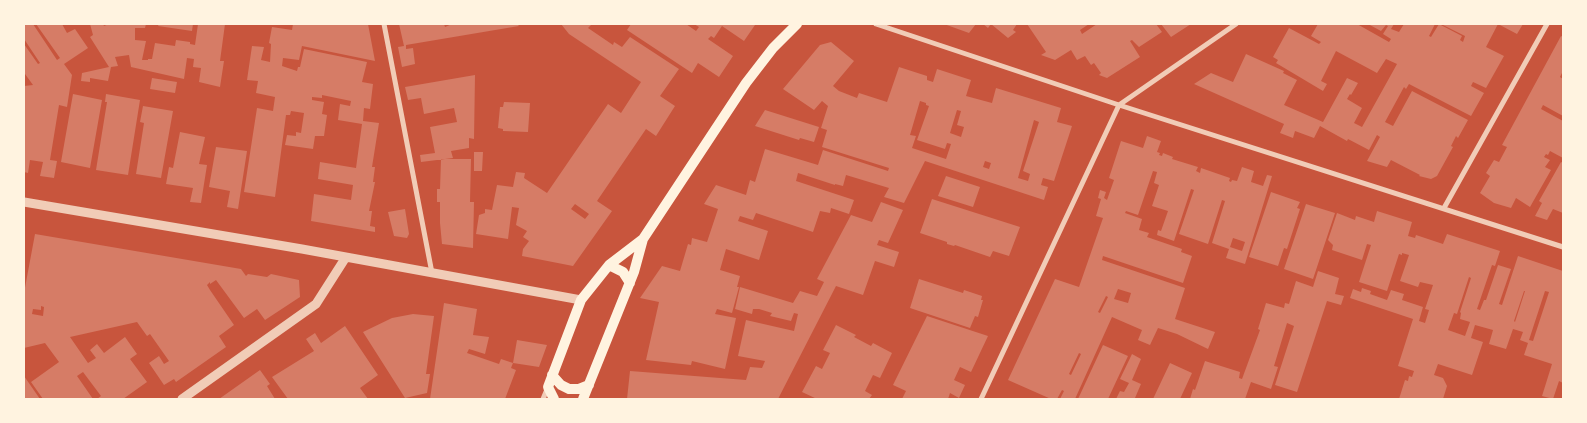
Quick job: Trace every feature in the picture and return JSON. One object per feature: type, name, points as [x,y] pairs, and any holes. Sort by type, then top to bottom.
[{"type":"main road","points":[[583,399],[630,283],[644,239],[746,83],[773,48],[797,24]]},
{"type":"main road","points":[[554,399],[548,387],[581,300],[609,264],[644,239]]},
{"type":"main road","points":[[609,264],[623,272],[630,283]]},
{"type":"main road","points":[[552,375],[561,385],[569,389],[579,389],[589,385]]},
{"type":"street","points":[[384,24],[432,273]]},
{"type":"street","points":[[876,24],[1119,105],[1563,247]]},
{"type":"street","points":[[981,399],[1119,105],[1236,24]]},
{"type":"street","points":[[1444,208],[1547,24]]},
{"type":"street","points":[[24,202],[346,257],[581,300]]},
{"type":"street","points":[[182,399],[316,304],[346,257]]},
{"type":"street","points":[[543,399],[548,387]]},
{"type":"building","points":[[24,24],[33,24],[57,60],[60,58],[36,24],[62,24],[67,33],[75,29],[88,48],[64,64],[72,75],[67,107],[59,105],[50,160],[57,161],[54,178],[40,176],[43,162],[30,160],[28,173],[24,172],[24,86],[33,85],[24,75],[24,44],[38,64],[40,63],[24,39]]},
{"type":"building","points":[[90,24],[103,24],[104,26],[109,24],[146,24],[145,28],[135,28],[135,40],[146,41],[142,60],[148,60],[152,59],[155,43],[175,46],[176,40],[190,42],[190,44],[195,45],[198,24],[225,24],[220,61],[224,61],[220,87],[199,82],[201,68],[193,67],[194,59],[187,58],[184,79],[131,67],[129,55],[115,57],[118,66],[111,67],[108,81],[90,78],[90,82],[81,81],[82,73],[109,67],[90,37],[93,35]]},
{"type":"building","points":[[159,24],[193,24],[192,31],[158,26]]},
{"type":"building","points":[[293,24],[368,24],[375,61],[302,46],[299,60],[283,58],[282,66],[297,71],[298,67],[300,67],[304,49],[367,62],[362,82],[373,84],[370,109],[364,108],[363,121],[379,123],[372,167],[375,167],[373,182],[375,182],[369,211],[372,211],[370,226],[375,227],[375,232],[311,221],[314,194],[351,200],[353,185],[318,179],[320,162],[356,168],[362,124],[338,120],[340,104],[350,106],[351,101],[322,95],[322,98],[312,97],[312,100],[324,102],[322,114],[327,115],[324,136],[315,136],[313,149],[285,145],[287,135],[296,136],[296,132],[301,133],[304,113],[291,111],[290,115],[286,115],[275,197],[244,192],[257,108],[273,111],[275,97],[256,93],[258,81],[247,80],[252,46],[264,47],[261,60],[270,62],[271,44],[269,43],[272,27],[292,30]]},
{"type":"building","points":[[399,24],[444,24],[445,27],[452,24],[517,24],[519,26],[406,45],[406,49],[413,48],[415,64],[402,67],[398,47],[404,46]]},
{"type":"building","points":[[561,24],[592,24],[588,28],[613,45],[614,42],[622,47],[630,37],[679,69],[660,96],[675,106],[656,136],[646,129],[597,201],[612,211],[573,266],[522,256],[523,249],[529,241],[523,237],[527,231],[516,225],[519,208],[512,207],[508,239],[476,234],[479,215],[485,213],[485,209],[492,210],[497,185],[513,187],[516,172],[525,173],[524,178],[547,193],[608,104],[621,113],[641,82],[569,34]],"holes":[[[575,204],[589,214],[585,219],[571,209]]]},
{"type":"building","points":[[631,24],[686,24],[696,31],[699,27],[694,24],[755,25],[744,41],[722,26],[714,38],[711,36],[708,39],[733,56],[719,77],[698,63],[692,73],[627,30]]},
{"type":"building","points":[[944,24],[976,24],[969,33]]},
{"type":"building","points":[[983,24],[991,24],[988,28]]},
{"type":"building","points":[[991,24],[1017,24],[1013,30],[1016,32],[1008,38]]},
{"type":"building","points":[[1027,24],[1089,24],[1080,30],[1082,34],[1097,24],[1156,24],[1162,32],[1139,47],[1132,40],[1130,41],[1140,57],[1107,78],[1099,75],[1101,73],[1094,63],[1091,65],[1085,56],[1077,60],[1071,50],[1055,60],[1041,55],[1046,52]]},
{"type":"building","points":[[1161,24],[1191,24],[1171,37]]},
{"type":"building","points":[[1318,24],[1357,24],[1389,42],[1391,39],[1383,34],[1388,26],[1386,25],[1381,31],[1368,24],[1394,24],[1391,29],[1399,32],[1404,24],[1435,24],[1429,36],[1431,37],[1439,24],[1462,36],[1460,40],[1463,42],[1465,36],[1441,24],[1498,24],[1486,47],[1504,56],[1486,88],[1473,82],[1471,86],[1484,93],[1471,116],[1409,84],[1406,89],[1404,87],[1385,122],[1393,126],[1412,91],[1468,120],[1458,138],[1456,136],[1451,146],[1453,147],[1437,176],[1431,179],[1419,176],[1391,160],[1387,167],[1367,161],[1380,137],[1377,135],[1369,150],[1348,139],[1347,141],[1320,126],[1314,138],[1295,131],[1293,138],[1280,133],[1284,124],[1194,84],[1211,73],[1233,82],[1246,54],[1284,71],[1283,73],[1297,80],[1284,105],[1323,122],[1347,78],[1358,83],[1347,99],[1362,108],[1354,123],[1362,127],[1397,64],[1386,59],[1377,73],[1336,51],[1321,81],[1327,84],[1323,91],[1276,63],[1278,60],[1273,57],[1289,28],[1319,44],[1321,42],[1311,36]]},
{"type":"building","points":[[1498,24],[1523,24],[1517,34]]},
{"type":"building","points":[[1561,36],[1563,37],[1563,74],[1560,77],[1563,79],[1563,116],[1543,105],[1541,109],[1563,121],[1563,158],[1550,151],[1548,155],[1546,154],[1544,157],[1550,160],[1545,167],[1551,170],[1530,207],[1516,198],[1511,208],[1494,203],[1480,193],[1490,176],[1486,173],[1494,160],[1499,162],[1507,147],[1502,145]]},
{"type":"building","points":[[831,42],[854,61],[833,86],[839,91],[857,98],[859,93],[887,102],[899,67],[927,76],[927,80],[933,82],[937,69],[971,80],[966,96],[992,103],[996,88],[1061,108],[1057,122],[1072,126],[1054,181],[1043,178],[1041,185],[1048,187],[1044,200],[925,161],[904,203],[884,197],[889,188],[846,175],[843,186],[798,173],[796,181],[854,200],[849,214],[831,208],[830,213],[820,211],[813,232],[756,213],[753,220],[740,216],[738,221],[768,231],[759,260],[726,249],[720,270],[740,276],[732,313],[717,309],[715,314],[736,318],[725,369],[692,361],[691,365],[646,360],[659,302],[640,298],[662,266],[680,271],[688,244],[691,245],[692,238],[707,242],[718,209],[704,204],[716,185],[746,195],[750,180],[755,182],[765,149],[818,165],[823,150],[888,171],[889,168],[822,147],[827,130],[821,128],[828,106],[822,101],[814,110],[783,89],[820,45]],"holes":[[[920,101],[926,103],[929,106],[917,140],[945,149],[947,143],[951,144],[946,159],[912,148],[916,136],[910,135]],[[957,110],[961,111],[957,125],[964,127],[961,137],[950,133]],[[1034,120],[1039,122],[1023,171],[1030,174],[1028,181],[1018,178]],[[985,161],[991,163],[989,169],[983,167]]]},
{"type":"building","points":[[475,75],[474,139],[469,138],[469,148],[451,151],[453,158],[421,162],[420,155],[435,153],[430,127],[457,122],[454,108],[424,114],[421,98],[408,100],[405,87]]},
{"type":"building","points":[[152,78],[177,82],[175,93],[150,89]]},
{"type":"building","points":[[73,94],[102,100],[90,168],[61,162]]},
{"type":"building","points":[[106,94],[140,100],[128,175],[96,170],[107,102],[105,102]]},
{"type":"building","points":[[504,102],[530,103],[528,132],[503,131],[503,129],[498,128],[500,107],[503,107]]},
{"type":"building","points":[[143,106],[173,111],[161,178],[136,174],[144,123],[140,122]]},
{"type":"building","points":[[765,110],[819,127],[814,142],[800,138],[799,140],[755,126]]},
{"type":"building","points":[[180,132],[205,137],[199,164],[207,165],[201,203],[190,202],[193,188],[166,184],[169,167],[173,168]]},
{"type":"building","points":[[1147,136],[1161,141],[1157,152],[1160,153],[1159,155],[1162,156],[1163,153],[1173,157],[1172,159],[1198,167],[1196,171],[1200,173],[1201,168],[1230,178],[1229,181],[1231,182],[1232,180],[1237,181],[1242,167],[1254,171],[1251,182],[1263,186],[1267,175],[1272,176],[1245,264],[1226,258],[1229,249],[1212,243],[1225,201],[1222,200],[1208,244],[1179,234],[1194,190],[1191,189],[1174,241],[1157,235],[1158,230],[1161,231],[1168,211],[1152,206],[1159,185],[1154,183],[1157,172],[1153,171],[1138,215],[1126,211],[1125,213],[1142,219],[1139,230],[1149,233],[1147,237],[1182,249],[1181,252],[1192,256],[1183,283],[1103,256],[1102,260],[1185,288],[1175,319],[1215,332],[1208,349],[1177,334],[1158,328],[1150,345],[1138,340],[1142,330],[1112,317],[1075,399],[1060,399],[1064,391],[1062,390],[1057,399],[1051,399],[1008,380],[1055,279],[1079,287],[1103,218],[1096,216],[1101,199],[1098,198],[1100,190],[1106,192],[1104,198],[1107,200],[1114,180],[1109,178],[1121,141],[1143,148]],"holes":[[[1233,238],[1245,242],[1242,251],[1230,247]],[[1118,289],[1131,293],[1128,303],[1114,299]],[[1106,296],[1108,297],[1100,313],[1098,312]],[[1079,353],[1081,354],[1071,375],[1069,374]]]},
{"type":"building","points":[[216,147],[247,151],[238,209],[227,207],[230,191],[209,187]]},
{"type":"building","points":[[474,152],[483,152],[482,171],[474,171]]},
{"type":"building","points":[[441,159],[471,159],[470,202],[474,202],[473,248],[442,244],[440,202],[437,202],[437,189],[440,189]]},
{"type":"building","points":[[1561,162],[1563,163],[1563,213],[1553,209],[1547,220],[1535,216],[1542,203],[1539,201]]},
{"type":"building","points":[[946,176],[980,187],[973,207],[938,196]]},
{"type":"building","points":[[1271,192],[1300,202],[1297,208],[1300,209],[1287,249],[1284,248],[1278,266],[1249,257]]},
{"type":"building","points":[[932,199],[1020,227],[1009,256],[993,251],[990,257],[947,244],[947,242],[920,233]]},
{"type":"building","points":[[881,202],[903,210],[888,243],[879,240],[877,245],[899,252],[894,267],[875,261],[863,295],[836,286],[778,399],[627,399],[630,371],[746,380],[750,367],[762,368],[765,361],[738,356],[746,320],[794,331],[798,314],[794,313],[791,321],[770,316],[772,313],[759,309],[753,309],[752,314],[735,309],[740,287],[793,303],[800,291],[817,296],[824,282],[817,279],[851,215],[872,222]]},
{"type":"building","points":[[1306,204],[1335,213],[1313,279],[1284,269]]},
{"type":"building","points":[[405,209],[409,234],[407,238],[394,236],[388,212]]},
{"type":"building","points":[[1377,211],[1412,222],[1408,236],[1415,238],[1416,235],[1443,244],[1447,234],[1500,251],[1495,266],[1492,265],[1477,309],[1480,310],[1484,300],[1486,300],[1498,265],[1511,269],[1499,304],[1502,305],[1518,256],[1563,271],[1563,383],[1559,381],[1553,399],[1542,396],[1552,364],[1524,355],[1528,343],[1520,340],[1523,332],[1513,329],[1506,349],[1489,344],[1493,330],[1475,325],[1471,338],[1483,342],[1472,375],[1438,364],[1434,375],[1443,378],[1447,386],[1443,399],[1399,399],[1405,380],[1408,381],[1409,376],[1412,377],[1414,371],[1398,366],[1413,319],[1350,298],[1353,289],[1361,292],[1362,288],[1371,291],[1370,294],[1387,300],[1391,290],[1404,294],[1402,300],[1423,307],[1419,321],[1425,323],[1429,310],[1425,309],[1433,285],[1420,282],[1418,287],[1400,281],[1409,255],[1402,253],[1402,255],[1399,254],[1387,291],[1359,282],[1371,245],[1367,244],[1362,260],[1332,250],[1333,245],[1328,240],[1337,213],[1355,220],[1356,216],[1374,222]],"holes":[[[1469,277],[1471,278],[1460,312],[1460,319],[1470,322],[1465,336],[1448,330],[1454,313],[1457,314]],[[1524,291],[1525,291],[1515,322]],[[1545,291],[1549,292],[1533,341],[1529,340]]]},
{"type":"building","points":[[35,234],[241,269],[246,276],[248,274],[267,277],[271,274],[299,280],[300,297],[265,320],[257,309],[244,318],[216,280],[210,284],[210,282],[207,285],[234,325],[219,336],[226,347],[176,382],[174,379],[164,385],[149,363],[159,356],[164,364],[169,361],[150,334],[147,336],[137,322],[70,337],[88,363],[96,358],[90,350],[97,344],[104,353],[125,337],[137,354],[130,359],[147,382],[123,399],[97,399],[101,396],[83,372],[77,376],[93,399],[43,399],[31,382],[59,362],[45,343],[24,348],[24,293]],"holes":[[[41,306],[44,307],[43,316],[32,314],[33,309],[41,310]]]},
{"type":"building","points":[[1318,271],[1339,278],[1335,294],[1344,296],[1341,305],[1327,301],[1297,392],[1275,385],[1294,326],[1287,323],[1274,366],[1278,367],[1271,389],[1251,382],[1245,399],[1190,399],[1205,361],[1240,372],[1239,378],[1242,379],[1260,330],[1258,329],[1266,303],[1284,308],[1285,303],[1289,304],[1296,281],[1313,287]]},
{"type":"building","points":[[919,279],[963,293],[964,290],[982,296],[981,300],[983,300],[978,317],[975,316],[970,328],[910,308]]},
{"type":"building","points":[[444,303],[477,309],[473,335],[489,337],[485,354],[469,349],[467,353],[499,364],[501,359],[513,363],[511,368],[516,370],[505,399],[430,399]]},
{"type":"building","points":[[413,314],[434,316],[426,374],[430,374],[427,393],[405,398],[363,332],[392,318]]},
{"type":"building","points":[[927,316],[988,336],[971,372],[960,367],[954,380],[965,385],[959,398],[950,393],[948,399],[902,399],[906,391],[893,385]]},
{"type":"building","points":[[836,325],[856,335],[854,337],[871,346],[873,343],[892,353],[880,378],[873,375],[865,391],[872,395],[869,399],[817,399],[802,392],[816,366],[822,369],[830,353],[823,350]]},
{"type":"building","points":[[345,326],[378,375],[360,388],[368,399],[288,399],[272,377],[314,351],[306,339],[315,333],[321,343]]},
{"type":"building","points":[[517,340],[547,345],[539,367],[513,363]]},
{"type":"building","points":[[1103,345],[1128,356],[1108,399],[1078,399]]},
{"type":"building","points":[[1132,354],[1141,359],[1132,380],[1141,384],[1135,398],[1138,399],[1116,399],[1120,391],[1124,392],[1129,383],[1120,379]]},
{"type":"building","points":[[1170,363],[1192,373],[1180,399],[1153,399]]},
{"type":"building","points":[[260,370],[270,384],[267,386],[275,399],[219,399]]},
{"type":"building","points":[[24,376],[40,399],[24,399]]}]
